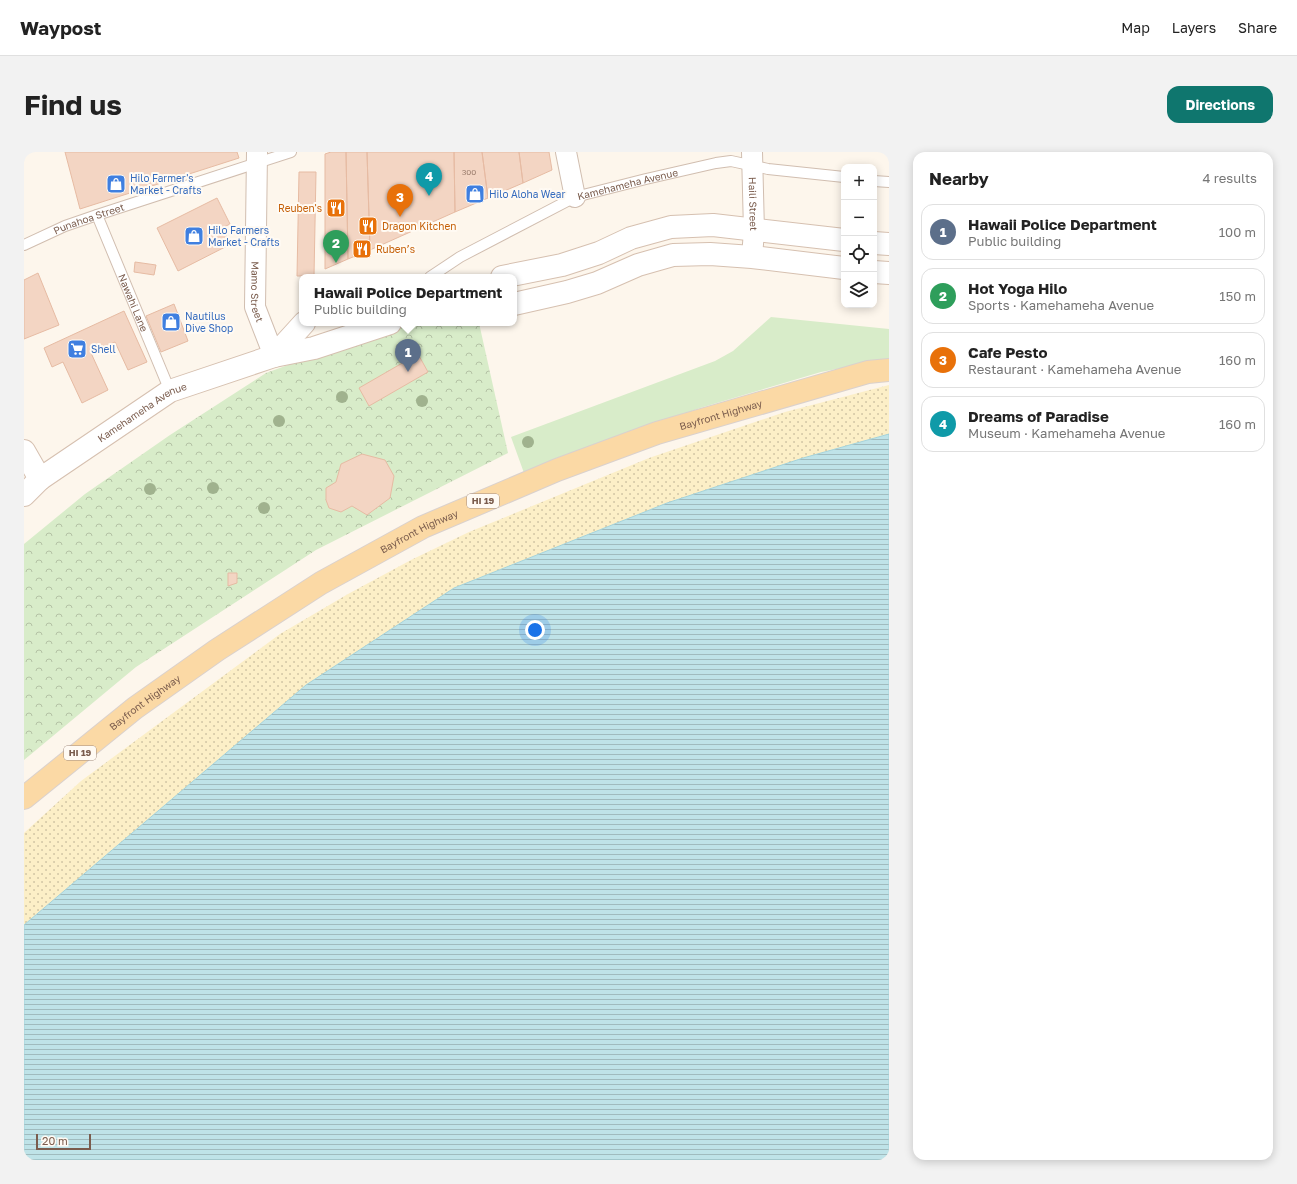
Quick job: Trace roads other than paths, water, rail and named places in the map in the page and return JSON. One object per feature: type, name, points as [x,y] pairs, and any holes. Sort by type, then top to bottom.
[{"type":"main road","points":[[517,274],[562,265],[599,253],[631,238],[671,227],[713,225],[754,231],[841,240]]},
{"type":"main road","points":[[877,243],[889,244]]},
{"type":"main road","points":[[517,303],[567,292],[597,283],[638,265],[673,255],[710,254],[752,256],[841,268]]},
{"type":"main road","points":[[877,272],[889,274]]},
{"type":"main road","name":"Kamehameha Avenue","points":[[274,356],[301,326]]},
{"type":"main road","name":"Kamehameha Avenue","points":[[24,495],[40,479],[170,391],[274,356],[314,348],[381,326]]},
{"type":"main road","name":"Bayfront Highway","points":[[24,798],[136,708],[217,650],[321,583],[423,527],[557,470],[657,433],[882,371]]},
{"type":"main road","points":[[24,451],[40,479]]},
{"type":"street","points":[[566,152],[575,197]]},
{"type":"street","name":"Mamo Street","points":[[257,158],[255,307],[274,356]]},
{"type":"street","name":"Haili Street","points":[[752,159],[754,231],[752,256]]},
{"type":"lane","name":"Punahoa Street","points":[[24,244],[65,226],[257,158],[291,152]]},
{"type":"lane","name":"Kamehameha Avenue","points":[[434,274],[460,257],[575,197],[716,163],[752,159],[768,169],[841,177]]},
{"type":"lane","points":[[877,181],[889,182]]},
{"type":"lane","name":"Nawahi Lane","points":[[97,215],[170,391]]},
{"type":"water","points":[[889,434],[889,1160],[24,1160],[24,925],[306,685],[454,588],[667,503],[803,458]]},
{"type":"place","name":"Hilo Farmer's Market - Crafts","points":[[116,184]]},
{"type":"place","name":"Hilo Aloha Wear","points":[[475,194]]},
{"type":"place","name":"Dreams of Paradise","points":[[429,196]]},
{"type":"place","name":"Reuben's","points":[[336,208]]},
{"type":"place","name":"Cafe Pesto","points":[[400,217]]},
{"type":"place","name":"Dragon Kitchen","points":[[368,226]]},
{"type":"place","name":"Hilo Farmers Market - Crafts","points":[[194,236]]},
{"type":"place","name":"Ruben’s","points":[[362,249]]},
{"type":"place","name":"Hot Yoga Hilo","points":[[336,263]]},
{"type":"place","name":"Nautilus Dive Shop","points":[[171,322]]},
{"type":"place","name":"Shell","points":[[77,349]]},
{"type":"place","name":"Hawaii Police Department","points":[[408,372]]}]
